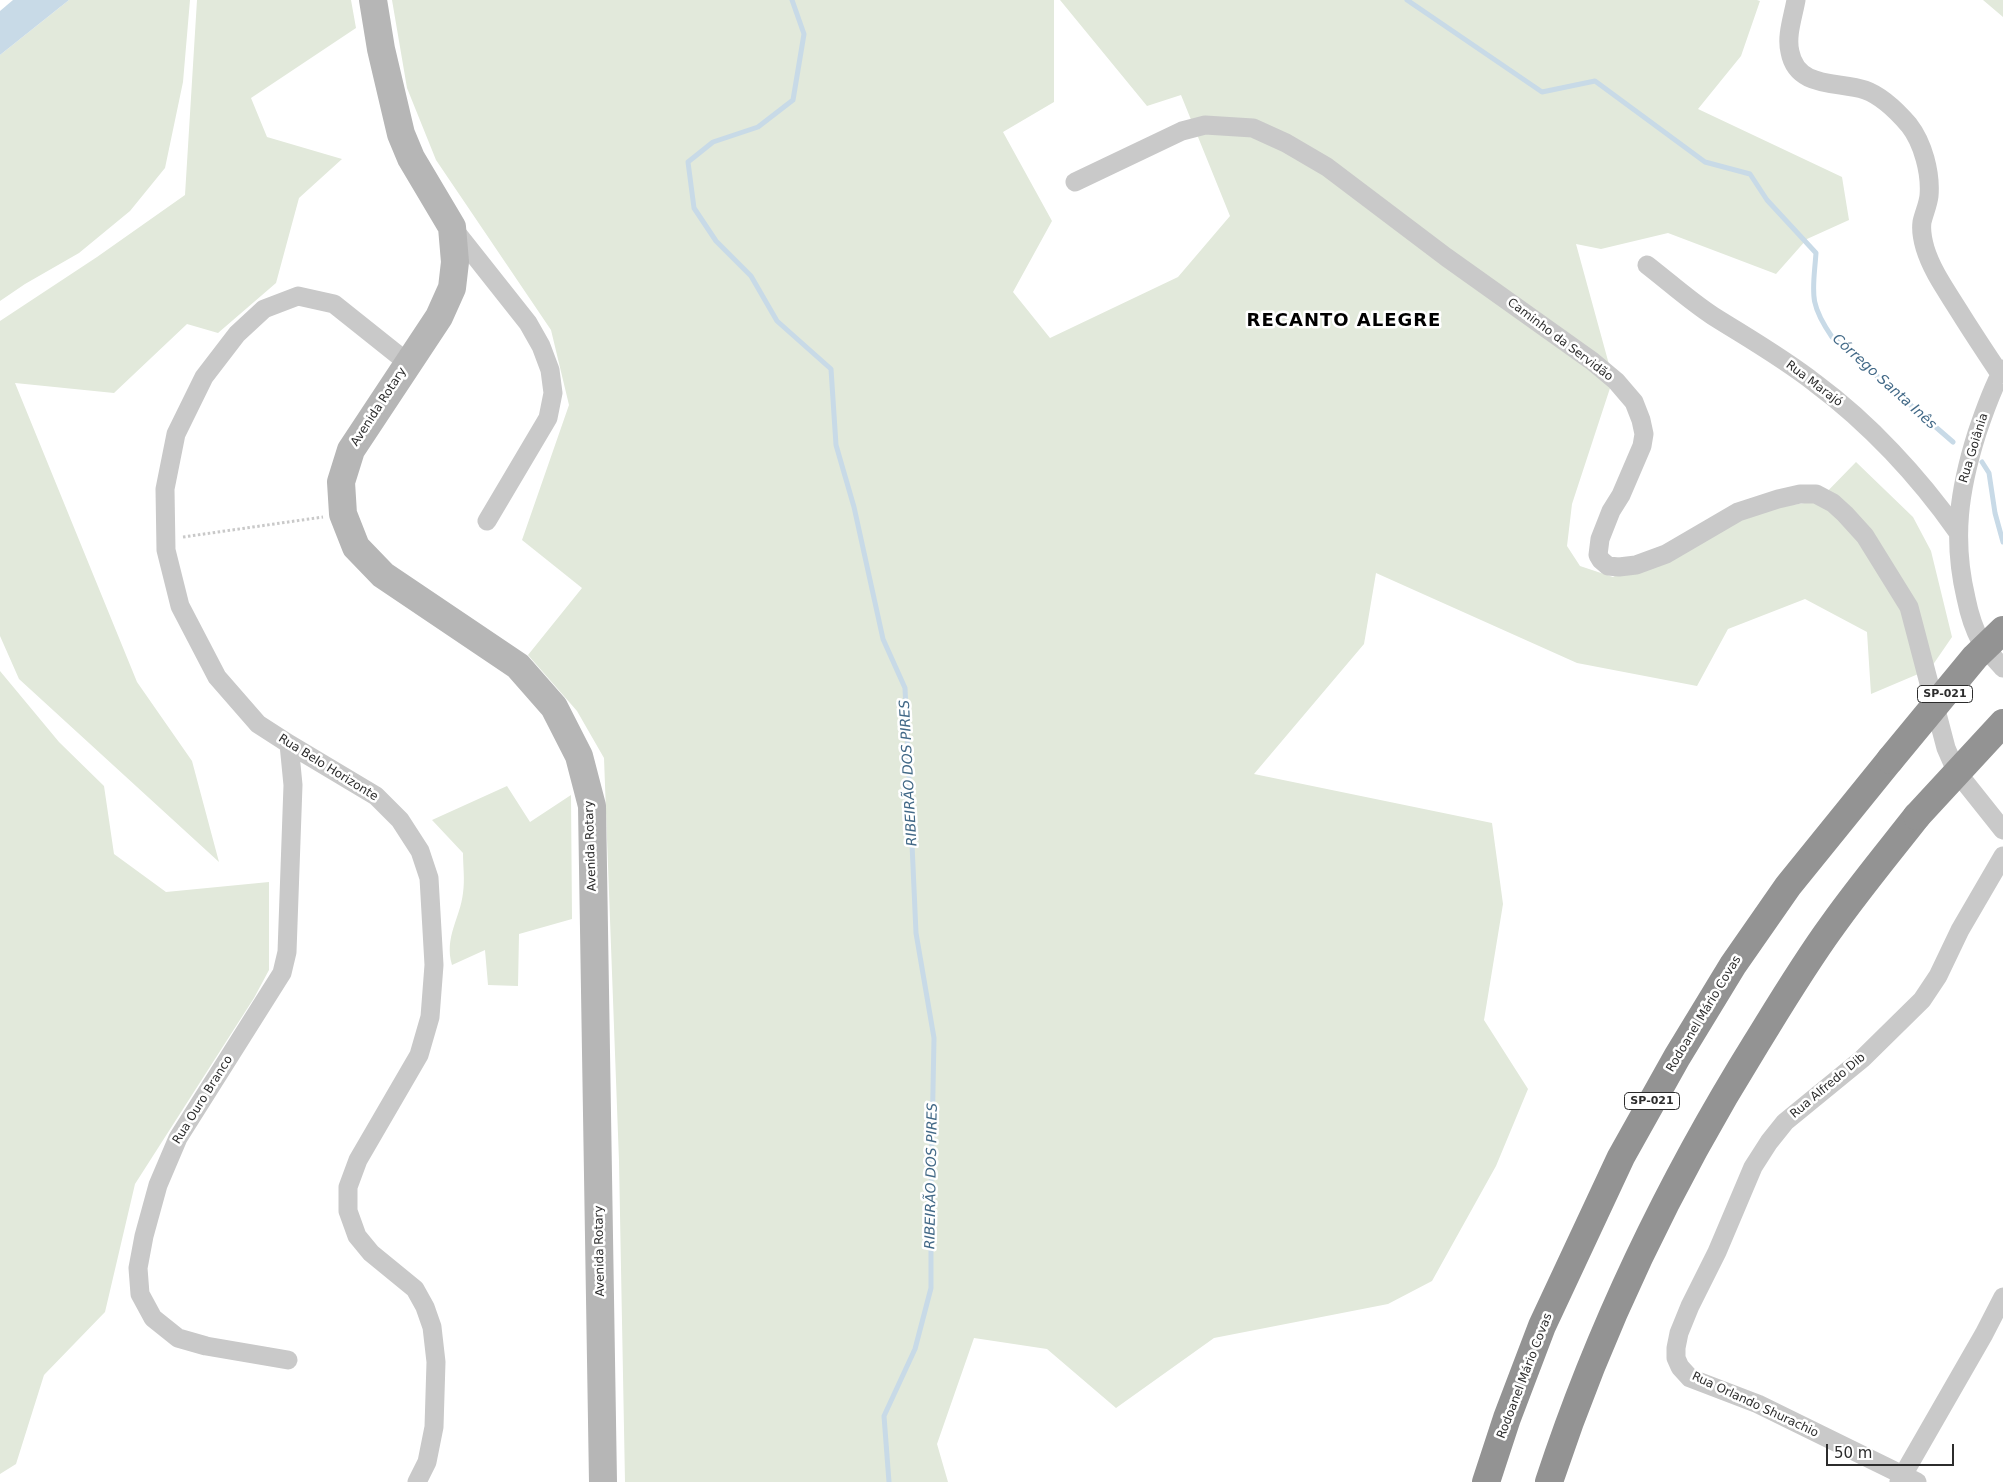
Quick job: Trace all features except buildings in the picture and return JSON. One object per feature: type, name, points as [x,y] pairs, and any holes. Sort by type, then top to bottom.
[{"type":"highway","name":"Rodoanel Mário Covas","points":[[1486,1482],[1507,1418],[1542,1326],[1621,1157],[1676,1057],[1733,965],[1788,886],[1975,657],[2003,630]]},
{"type":"highway","points":[[1549,1482],[1564,1436],[1604,1332],[1665,1202],[1722,1098],[1831,926],[1917,816],[2003,723]]},
{"type":"street","points":[[373,0],[384,66],[401,134],[411,158],[452,227],[528,323],[542,346],[550,370],[554,393],[548,418],[487,521]]},
{"type":"street","points":[[1796,0],[1789,44],[1796,68],[1803,76],[1816,81],[1864,90],[1881,98],[1909,125],[1918,141],[1928,168],[1929,197],[1922,224],[1925,247],[1937,278],[1983,350],[2002,372]]},
{"type":"street","name":"Caminho da Servidão","points":[[1075,182],[1182,131],[1205,125],[1253,128],[1286,143],[1327,167],[1446,257],[1592,361],[1616,381],[1634,402],[1644,434],[1642,446],[1600,539],[1598,556],[1608,566],[1636,565],[1666,554],[1738,512],[1778,499],[1800,494],[1816,494],[1833,503],[1865,536],[1908,607],[1946,748],[1956,771],[2003,830]]},
{"type":"street","name":"Avenida Rotary","points":[[452,227],[455,262],[452,288],[439,318],[351,450],[341,482],[344,514],[356,547],[383,576],[518,666],[554,707],[579,756],[592,806],[604,1482]]},
{"type":"street","name":"Rua Marajó","points":[[1647,265],[1712,315],[1816,383],[1836,400],[1881,442],[1915,478],[1936,501],[1957,531]]},
{"type":"street","name":"Rua Belo Horizonte","points":[[408,363],[334,304],[298,296],[264,309],[237,334],[204,377],[176,434],[165,489],[166,550],[180,606],[217,678],[258,724],[376,796],[400,820],[420,851],[429,878],[434,965],[430,1017],[419,1055],[358,1160],[348,1187],[348,1211],[357,1236],[371,1253],[415,1289],[425,1306],[432,1327],[436,1362],[434,1427],[427,1462],[417,1482]]},
{"type":"street","name":"Rua Goiânia","points":[[2002,372],[1984,413],[1967,466],[1961,495],[1957,531],[1959,567],[1969,612],[1981,642],[2003,668]]},
{"type":"street","name":"Rua Ouro Branco","points":[[288,1360],[206,1346],[178,1338],[153,1318],[140,1294],[138,1268],[144,1236],[158,1185],[178,1138],[282,973],[286,952],[294,785],[289,744]]},
{"type":"street","name":"Rua Alfredo Dib","points":[[1679,1333],[1690,1306],[1717,1252],[1753,1167],[1769,1142],[1785,1122],[1862,1059],[1922,1000],[1938,976],[1960,930],[2003,856]]},
{"type":"street","points":[[1906,1480],[2003,1297]]},
{"type":"street","name":"Rua Orlando Shurachio","points":[[1679,1333],[1676,1358],[1680,1367],[1690,1378],[1758,1404],[1906,1480]]},
{"type":"path","points":[[166,539],[344,514]]},
{"type":"shaded area","points":[[69,0],[190,0],[183,82],[165,168],[130,211],[79,253],[25,284],[0,301],[0,55]]},
{"type":"shaded area","points":[[197,0],[351,0],[356,28],[251,98],[267,137],[342,159],[299,198],[276,283],[218,333],[187,324],[114,393],[15,383],[137,682],[192,761],[219,862],[19,679],[0,636],[0,321],[97,257],[185,195]]},
{"type":"shaded area","points":[[392,0],[1054,0],[1054,102],[1003,132],[1052,221],[1013,292],[1050,338],[1178,277],[1230,216],[1181,95],[1147,106],[1060,0],[1760,1],[1741,56],[1698,109],[1842,177],[1849,220],[1807,239],[1776,274],[1668,233],[1601,249],[1576,244],[1613,379],[1572,504],[1567,546],[1580,566],[1613,577],[1714,517],[1818,501],[1856,462],[1913,517],[1931,551],[1952,637],[1930,669],[1871,694],[1867,632],[1805,599],[1728,629],[1697,686],[1577,663],[1376,573],[1364,644],[1254,774],[1492,823],[1503,904],[1484,1020],[1528,1089],[1496,1166],[1432,1281],[1388,1304],[1214,1338],[1116,1408],[1047,1349],[974,1338],[937,1444],[948,1482],[625,1482],[619,1161],[604,758],[577,711],[528,655],[582,588],[522,540],[569,405],[551,330],[436,160],[407,88]]},
{"type":"shaded area","points":[[1983,0],[2003,0],[2003,17]]},
{"type":"shaded area","points":[[0,671],[59,742],[104,786],[114,854],[166,892],[269,882],[269,970],[254,998],[135,1184],[105,1312],[44,1375],[16,1464],[0,1474]]},
{"type":"shaded area","points":[[507,786],[530,822],[571,795],[572,919],[519,934],[518,986],[488,985],[485,950],[452,965],[450,955],[451,937],[464,888],[463,853],[432,820]]},
{"type":"water","points":[[13,0],[69,0],[0,55],[0,11]]},
{"type":"waterway","name":"RIBEIRÃO DOS PIRES","points":[[792,0],[804,34],[793,100],[758,127],[713,142],[688,162],[694,208],[716,241],[751,276],[777,321],[831,369],[836,445],[854,507],[883,639],[905,688],[916,933],[934,1038],[931,1288],[915,1349],[884,1416],[889,1482]]},
{"type":"waterway","name":"Córrego Santa Inês","points":[[1407,0],[1542,92],[1595,81],[1705,162],[1750,174],[1767,200],[1816,253],[1814,297],[1819,315],[1832,337],[1953,442]]},
{"type":"waterway","name":"Córrego Santa Inês","points":[[1982,462],[1989,473],[1995,513],[2003,542]]},
{"type":"district","name":"RECANTO ALEGRE","points":[[1344,321]]}]
